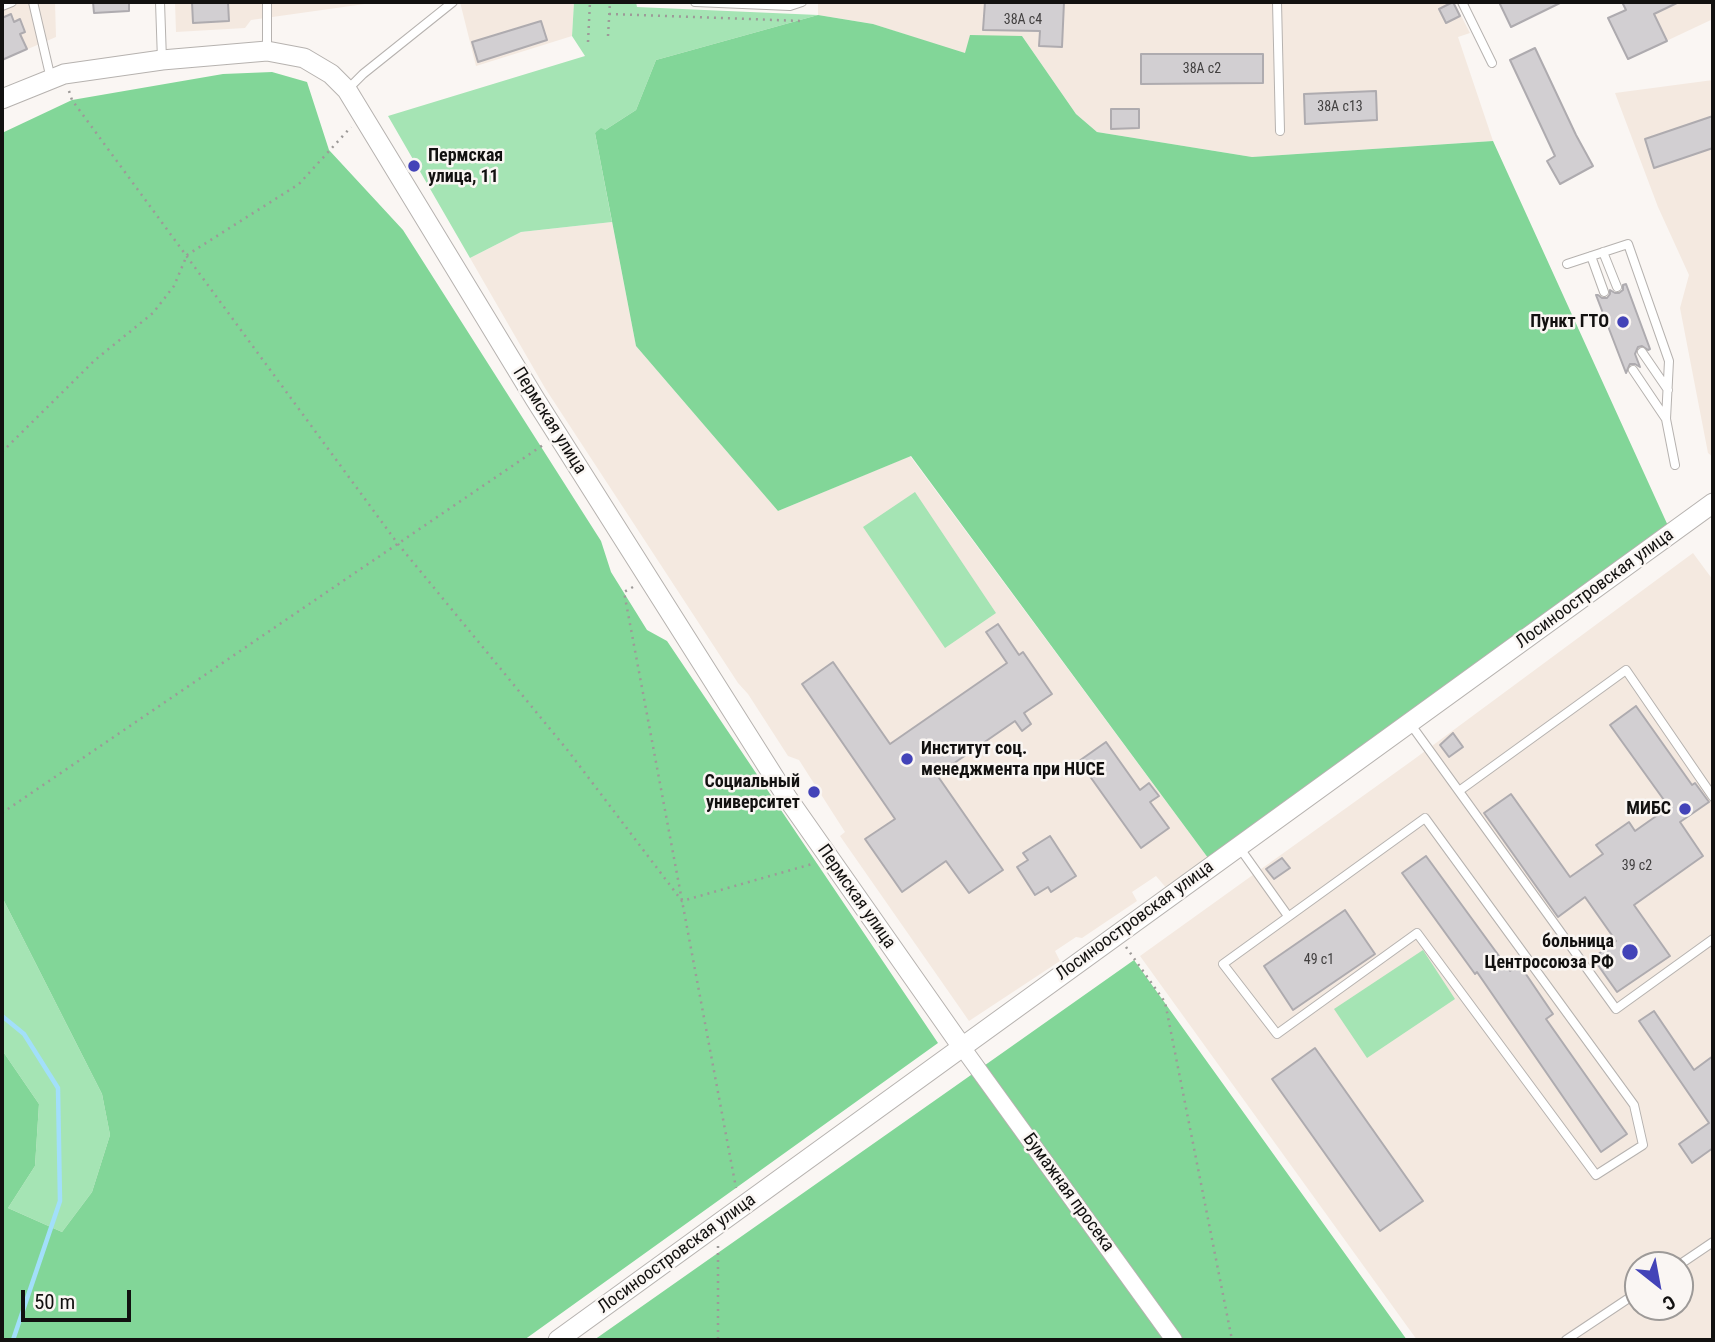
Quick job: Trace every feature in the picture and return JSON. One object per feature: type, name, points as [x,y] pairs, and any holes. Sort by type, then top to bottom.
[{"type":"street","name":"Пермская улица","points":[[2,99],[64,75],[163,60],[267,51],[304,58],[331,74],[347,90],[558,437],[788,799],[962,1047]]},
{"type":"street","name":"Лосиноостровская улица","points":[[558,1340],[1713,503]]},
{"type":"street","name":"Бумажная просека","points":[[962,1047],[1174,1340]]},
{"type":"lane","points":[[2,6],[12,2]]},
{"type":"lane","points":[[33,2],[51,79]]},
{"type":"lane","points":[[160,2],[163,60]]},
{"type":"lane","points":[[267,2],[267,51]]},
{"type":"lane","points":[[347,90],[453,2]]},
{"type":"lane","points":[[695,2],[790,6],[802,2]]},
{"type":"lane","points":[[1277,2],[1280,131]]},
{"type":"lane","points":[[1462,2],[1492,63]]},
{"type":"lane","points":[[1567,264],[1628,244],[1669,361],[1666,419],[1675,466]]},
{"type":"lane","points":[[1604,252],[1617,287]]},
{"type":"lane","points":[[1591,256],[1604,292]]},
{"type":"lane","points":[[1642,352],[1668,390]]},
{"type":"lane","points":[[1633,370],[1666,419]]},
{"type":"lane","points":[[1459,791],[1626,670],[1713,797]]},
{"type":"lane","points":[[1409,722],[1616,1009],[1713,939]]},
{"type":"lane","points":[[1425,818],[1634,1105],[1643,1145],[1596,1175],[1418,933],[1277,1034],[1223,964],[1288,916],[1425,818]]},
{"type":"lane","points":[[1238,846],[1288,916]]},
{"type":"lane","points":[[1694,1255],[1713,1242]]},
{"type":"lane","points":[[1566,1340],[1624,1301]]},
{"type":"path","points":[[589,42],[590,2]]},
{"type":"path","points":[[608,36],[610,2]]},
{"type":"path","points":[[609,14],[803,21]]},
{"type":"path","points":[[72,100],[398,544],[569,752],[682,901]]},
{"type":"path","points":[[2,452],[95,360],[153,313],[174,286],[187,256],[299,184],[352,126],[360,112]]},
{"type":"path","points":[[2,813],[558,437]]},
{"type":"path","points":[[648,578],[624,592],[736,1188]]},
{"type":"path","points":[[682,901],[830,859]]},
{"type":"path","points":[[1117,935],[1165,1002],[1232,1340]]},
{"type":"path","points":[[717,1225],[718,1340]]},
{"type":"shaded area","points":[[2,2],[55,2],[56,37],[2,60]]},
{"type":"shaded area","points":[[175,2],[379,2],[251,20],[245,28],[176,32]]},
{"type":"shaded area","points":[[460,2],[574,2],[572,36],[476,66]]},
{"type":"shaded area","points":[[818,2],[1454,2],[1470,33],[1458,37],[1493,141],[1252,157],[1097,132],[1076,114],[1022,36],[965,54],[873,24],[818,15]]},
{"type":"shaded area","points":[[1622,2],[1713,2],[1713,19],[1628,59],[1609,18],[1626,10]]},
{"type":"shaded area","points":[[1713,80],[1713,457],[1708,453],[1680,308],[1689,275],[1658,207],[1615,93]]},
{"type":"shaded area","points":[[612,222],[636,346],[778,511],[910,456],[1211,862],[1168,890],[1156,876],[1132,892],[1137,901],[1082,938],[1076,937],[1055,951],[1060,961],[969,1021],[840,836],[845,832],[799,760],[788,756],[738,683],[545,388],[470,258],[521,232]]},
{"type":"shaded area","points":[[1693,553],[1713,580],[1713,1340],[1417,1340],[1140,956],[1413,760]]},
{"type":"green space","points":[[574,2],[636,2],[637,7],[818,15],[656,60],[636,110],[605,130],[595,133],[612,222],[521,232],[470,258],[388,116],[585,56],[572,36]]},
{"type":"green space","points":[[818,15],[873,24],[965,53],[970,35],[1022,36],[1076,114],[1097,132],[1252,157],[1493,141],[1669,528],[1211,862],[911,456],[778,511],[636,346],[595,133],[601,128],[605,130],[636,110],[656,60]]},
{"type":"green space","points":[[272,72],[307,82],[329,150],[403,230],[601,541],[611,572],[647,630],[667,641],[938,1043],[524,1340],[2,1340],[2,1050],[39,1104],[35,1166],[8,1208],[62,1232],[92,1192],[110,1135],[102,1094],[2,897],[2,133],[72,100],[223,74]]},
{"type":"green space","points":[[915,492],[996,613],[945,648],[863,527]]},
{"type":"green space","points":[[2,897],[102,1094],[110,1135],[92,1192],[62,1232],[8,1208],[35,1166],[39,1104],[2,1050]]},
{"type":"green space","points":[[1423,950],[1455,999],[1367,1058],[1334,1009]]},
{"type":"green space","points":[[1134,960],[1407,1340],[594,1340],[954,1087]]},
{"type":"building","points":[[93,2],[129,2],[129,11],[94,13]]},
{"type":"building","points":[[192,2],[228,2],[229,21],[193,23]]},
{"type":"building","points":[[985,2],[1064,2],[1062,47],[1039,46],[1040,31],[983,30]]},
{"type":"building","points":[[1453,2],[1460,16],[1446,23],[1439,9]]},
{"type":"building","points":[[1499,2],[1562,2],[1511,27]]},
{"type":"building","points":[[1622,2],[1679,2],[1654,14],[1667,41],[1628,59],[1608,18],[1626,10]]},
{"type":"building","points":[[11,14],[14,22],[20,19],[25,32],[20,34],[27,49],[2,60],[2,18]]},
{"type":"building","points":[[541,21],[547,40],[478,62],[472,42]]},
{"type":"building","points":[[1535,48],[1593,166],[1560,184],[1547,161],[1555,156],[1510,60]]},
{"type":"building","points":[[1141,54],[1263,54],[1263,83],[1141,84]]},
{"type":"building","points":[[1376,91],[1377,120],[1305,124],[1304,94]]},
{"type":"building","points":[[1111,109],[1139,109],[1139,128],[1111,129]]},
{"type":"building","points":[[1713,116],[1713,148],[1654,168],[1645,139]]},
{"type":"building","name":"Пункт ГТО","points":[[1626,284],[1650,349],[1638,347],[1635,354],[1640,367],[1630,364],[1626,373],[1596,295],[1607,298],[1610,290],[1619,293]]},
{"type":"building","name":"Институт соц. менеджмента при HUCE","points":[[998,624],[1019,655],[1023,652],[1052,694],[1024,713],[1031,724],[1022,731],[1015,721],[937,775],[1003,870],[969,893],[946,861],[902,892],[865,839],[895,819],[802,684],[833,662],[890,744],[1007,663],[986,632]]},
{"type":"building","points":[[1636,706],[1692,785],[1695,783],[1709,802],[1680,822],[1703,856],[1634,905],[1670,956],[1617,992],[1593,958],[1616,941],[1585,897],[1558,917],[1484,813],[1511,794],[1570,877],[1603,854],[1596,845],[1629,822],[1635,831],[1669,807],[1610,725]]},
{"type":"building","points":[[1453,733],[1463,747],[1449,757],[1440,745]]},
{"type":"building","points":[[1106,742],[1140,790],[1149,783],[1159,796],[1150,802],[1169,828],[1141,848],[1079,761]]},
{"type":"building","points":[[1050,836],[1076,876],[1051,892],[1048,887],[1035,895],[1017,867],[1028,860],[1023,853]]},
{"type":"building","points":[[1426,856],[1510,971],[1519,964],[1553,1014],[1546,1019],[1627,1134],[1601,1152],[1477,972],[1475,974],[1402,873]]},
{"type":"building","points":[[1282,858],[1290,868],[1274,879],[1266,869]]},
{"type":"building","points":[[1345,910],[1375,954],[1293,1010],[1264,966]]},
{"type":"building","points":[[1654,1011],[1694,1070],[1713,1056],[1713,1148],[1692,1163],[1679,1144],[1709,1123],[1639,1021]]},
{"type":"building","points":[[1315,1048],[1423,1201],[1380,1231],[1272,1079]]},
{"type":"waterway","points":[[2,1016],[24,1034],[58,1088],[60,1201],[13,1340]]},
{"type":"place","name":"Пермская улица, 11","points":[[414,166]]},
{"type":"place","name":"Пункт ГТО","points":[[1623,322]]},
{"type":"place","name":"Институт соц. менеджмента при HUCE","points":[[907,759]]},
{"type":"place","name":"Социальный университет","points":[[814,792]]},
{"type":"place","name":"МИБС","points":[[1685,809]]},
{"type":"place","name":"больница Центросоюза РФ","points":[[1630,952]]}]
